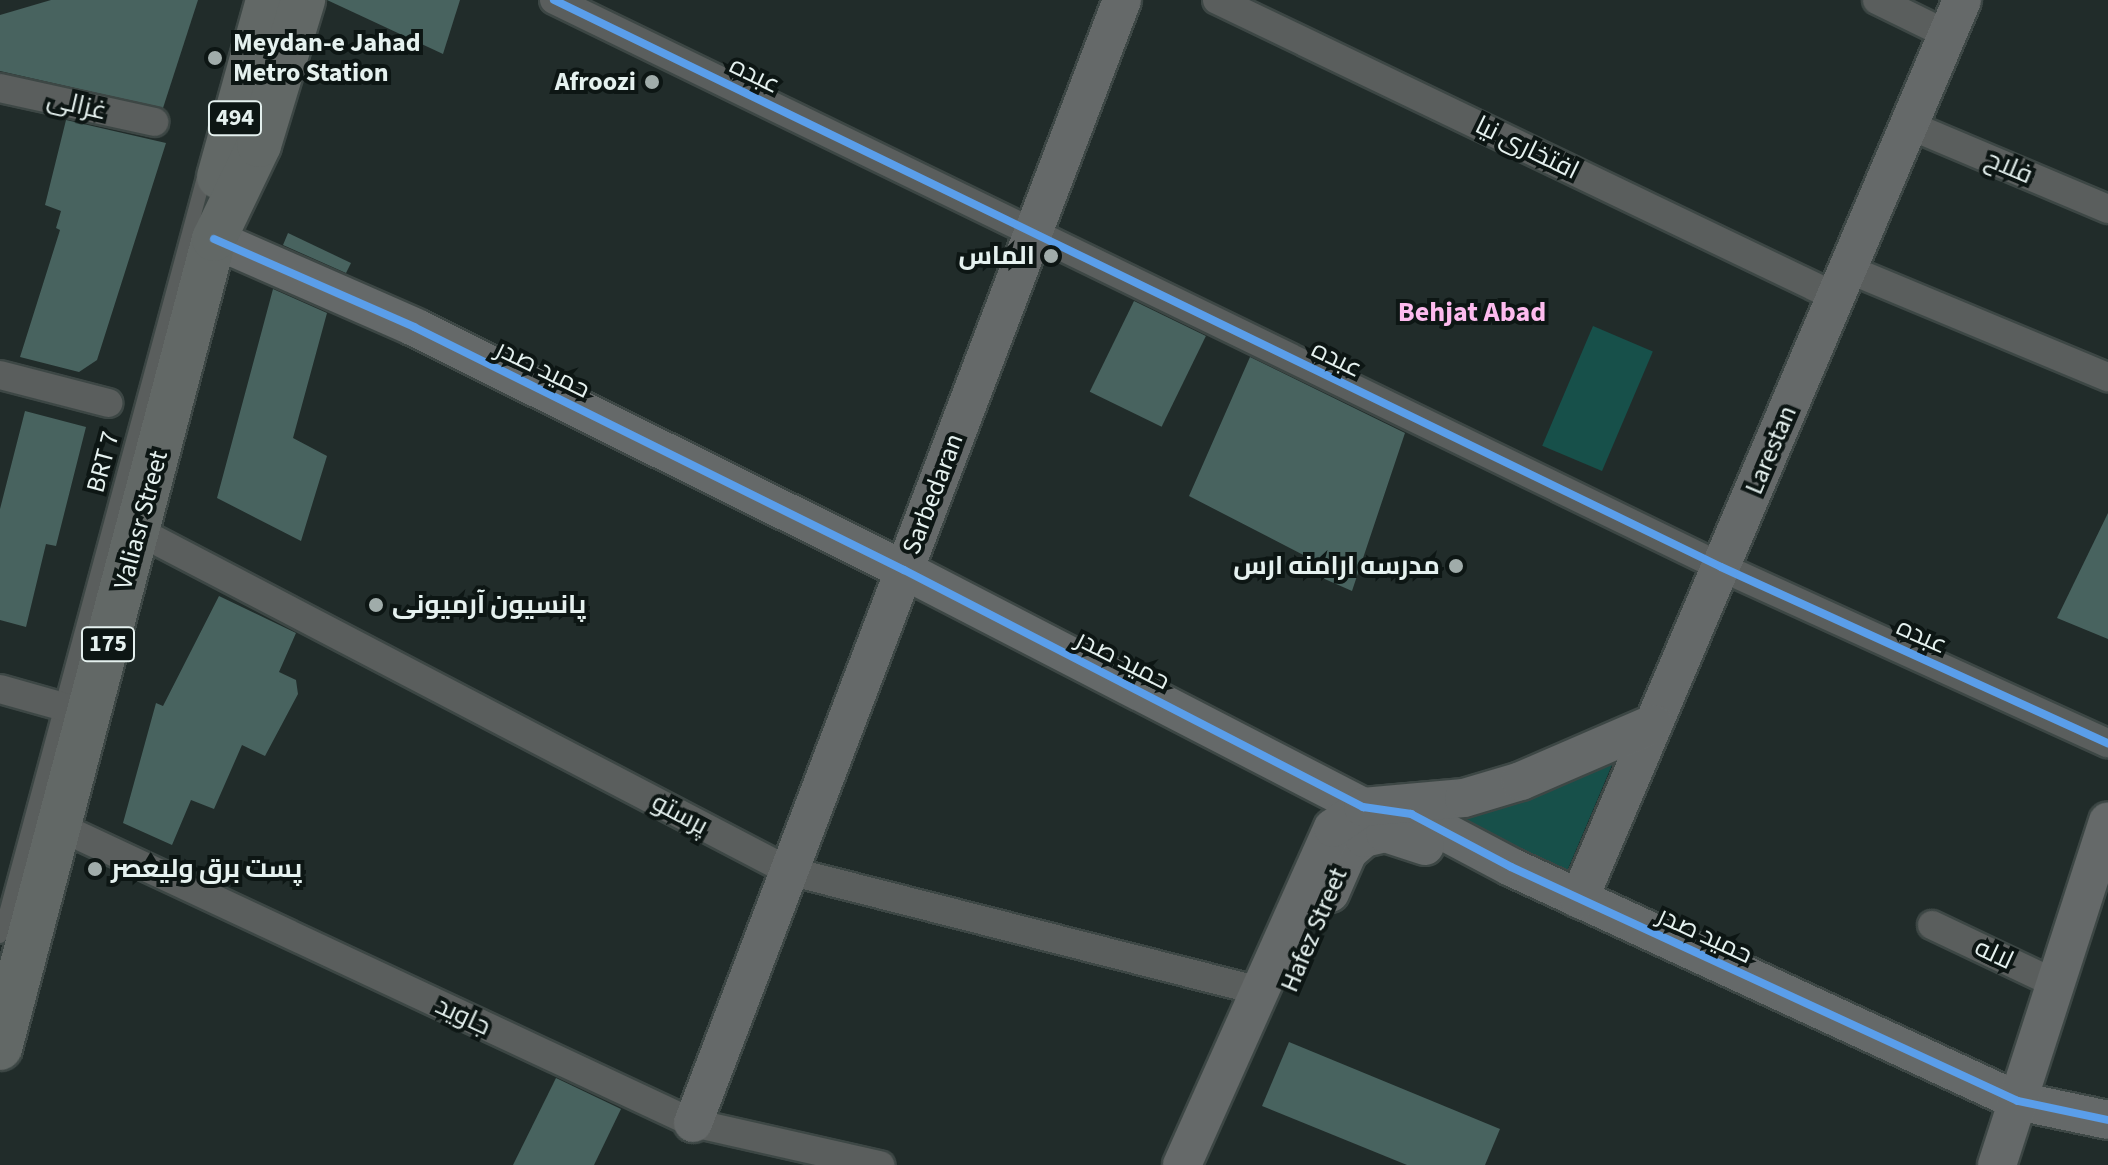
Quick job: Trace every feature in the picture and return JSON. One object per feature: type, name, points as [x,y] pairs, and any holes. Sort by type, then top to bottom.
[{"type":"main road","name":"494","points":[[214,239],[220,174],[268,0]]},
{"type":"main road","name":"Valiasr Street","points":[[2,1029],[60,827],[75,710],[138,531],[214,239],[259,145],[303,0]]},
{"type":"street","name":"عبده","points":[[554,0],[1721,567],[2108,743]]},
{"type":"street","name":"Sarbedaran","points":[[693,1123],[1122,0]]},
{"type":"street","name":"افتخاری نیا","points":[[1217,0],[1842,283],[2108,377]]},
{"type":"street","points":[[1877,0],[1948,35]]},
{"type":"street","name":"Larestan","points":[[1579,899],[1962,0]]},
{"type":"street","name":"غزالی","points":[[0,88],[154,122]]},
{"type":"street","name":"فلاح","points":[[1909,125],[2108,209]]},
{"type":"street","name":"حمید صدر","points":[[214,239],[414,327],[904,570],[1363,807],[1403,811],[1511,867],[2018,1101],[2108,1120]]},
{"type":"street","points":[[0,375],[108,403]]},
{"type":"street","name":"پرستو","points":[[138,531],[789,871],[1273,995]]},
{"type":"street","points":[[0,689],[75,710]]},
{"type":"street","points":[[1363,807],[1484,792],[1653,724]]},
{"type":"street","name":"Hafez Street","points":[[1205,1165],[1273,995],[1327,838],[1363,807]]},
{"type":"street","points":[[1997,1165],[2108,821]]},
{"type":"street","name":"جاوید","points":[[60,827],[693,1123],[880,1165]]},
{"type":"street","name":"Hafez Street","points":[[1182,1165],[1348,852],[1364,838],[1385,833],[1464,861],[1511,867]]},
{"type":"street","name":"لاله","points":[[1932,925],[2056,984]]},
{"type":"lane","name":"BRT 7","points":[[0,936],[75,710],[251,0]]},
{"type":"shaded area","points":[[1593,326],[1653,351],[1602,471],[1542,446]]},
{"type":"shaded area","points":[[1623,739],[1565,876],[1443,810]]},
{"type":"building","points":[[51,0],[198,0],[163,108],[0,71],[0,15]]},
{"type":"building","points":[[327,0],[460,0],[443,54]]},
{"type":"building","points":[[66,120],[166,143],[97,360],[79,372],[20,357],[60,230],[56,228],[61,211],[45,205]]},
{"type":"building","points":[[288,233],[351,263],[346,273],[283,245]]},
{"type":"building","points":[[273,289],[327,313],[293,438],[327,456],[301,541],[217,498]]},
{"type":"building","points":[[1134,301],[1206,336],[1162,427],[1090,392]]},
{"type":"building","points":[[1250,357],[1405,433],[1352,591],[1311,573],[1315,561],[1189,496]]},
{"type":"building","points":[[25,411],[86,427],[56,546],[46,544],[26,627],[0,620],[0,509]]},
{"type":"building","points":[[2108,513],[2108,639],[2057,618]]},
{"type":"building","points":[[219,596],[296,633],[279,672],[296,680],[298,694],[265,756],[242,745],[214,809],[191,800],[172,845],[123,823],[156,703],[163,706]]},
{"type":"building","points":[[1289,1042],[1500,1129],[1485,1165],[1407,1165],[1262,1106]]},
{"type":"building","points":[[556,1078],[621,1109],[594,1165],[513,1165]]},
{"type":"cycle path","points":[[554,0],[1721,567],[2108,743]]},
{"type":"cycle path","points":[[214,239],[414,327],[904,570],[1363,807],[1411,814],[1511,867],[2018,1101],[2108,1120]]},
{"type":"place","name":"Meydan-e Jahad Metro Station","points":[[215,58]]},
{"type":"place","name":"Afroozi","points":[[652,82]]},
{"type":"place","name":"الماس","points":[[1051,256]]},
{"type":"place","name":"مدرسه ارامنه ارس","points":[[1456,566]]},
{"type":"place","name":"پانسیون آرمیونی","points":[[376,605]]},
{"type":"place","name":"پست برق ولیعصر","points":[[95,869]]},
{"type":"district","name":"Behjat Abad","points":[[1472,312]]}]
